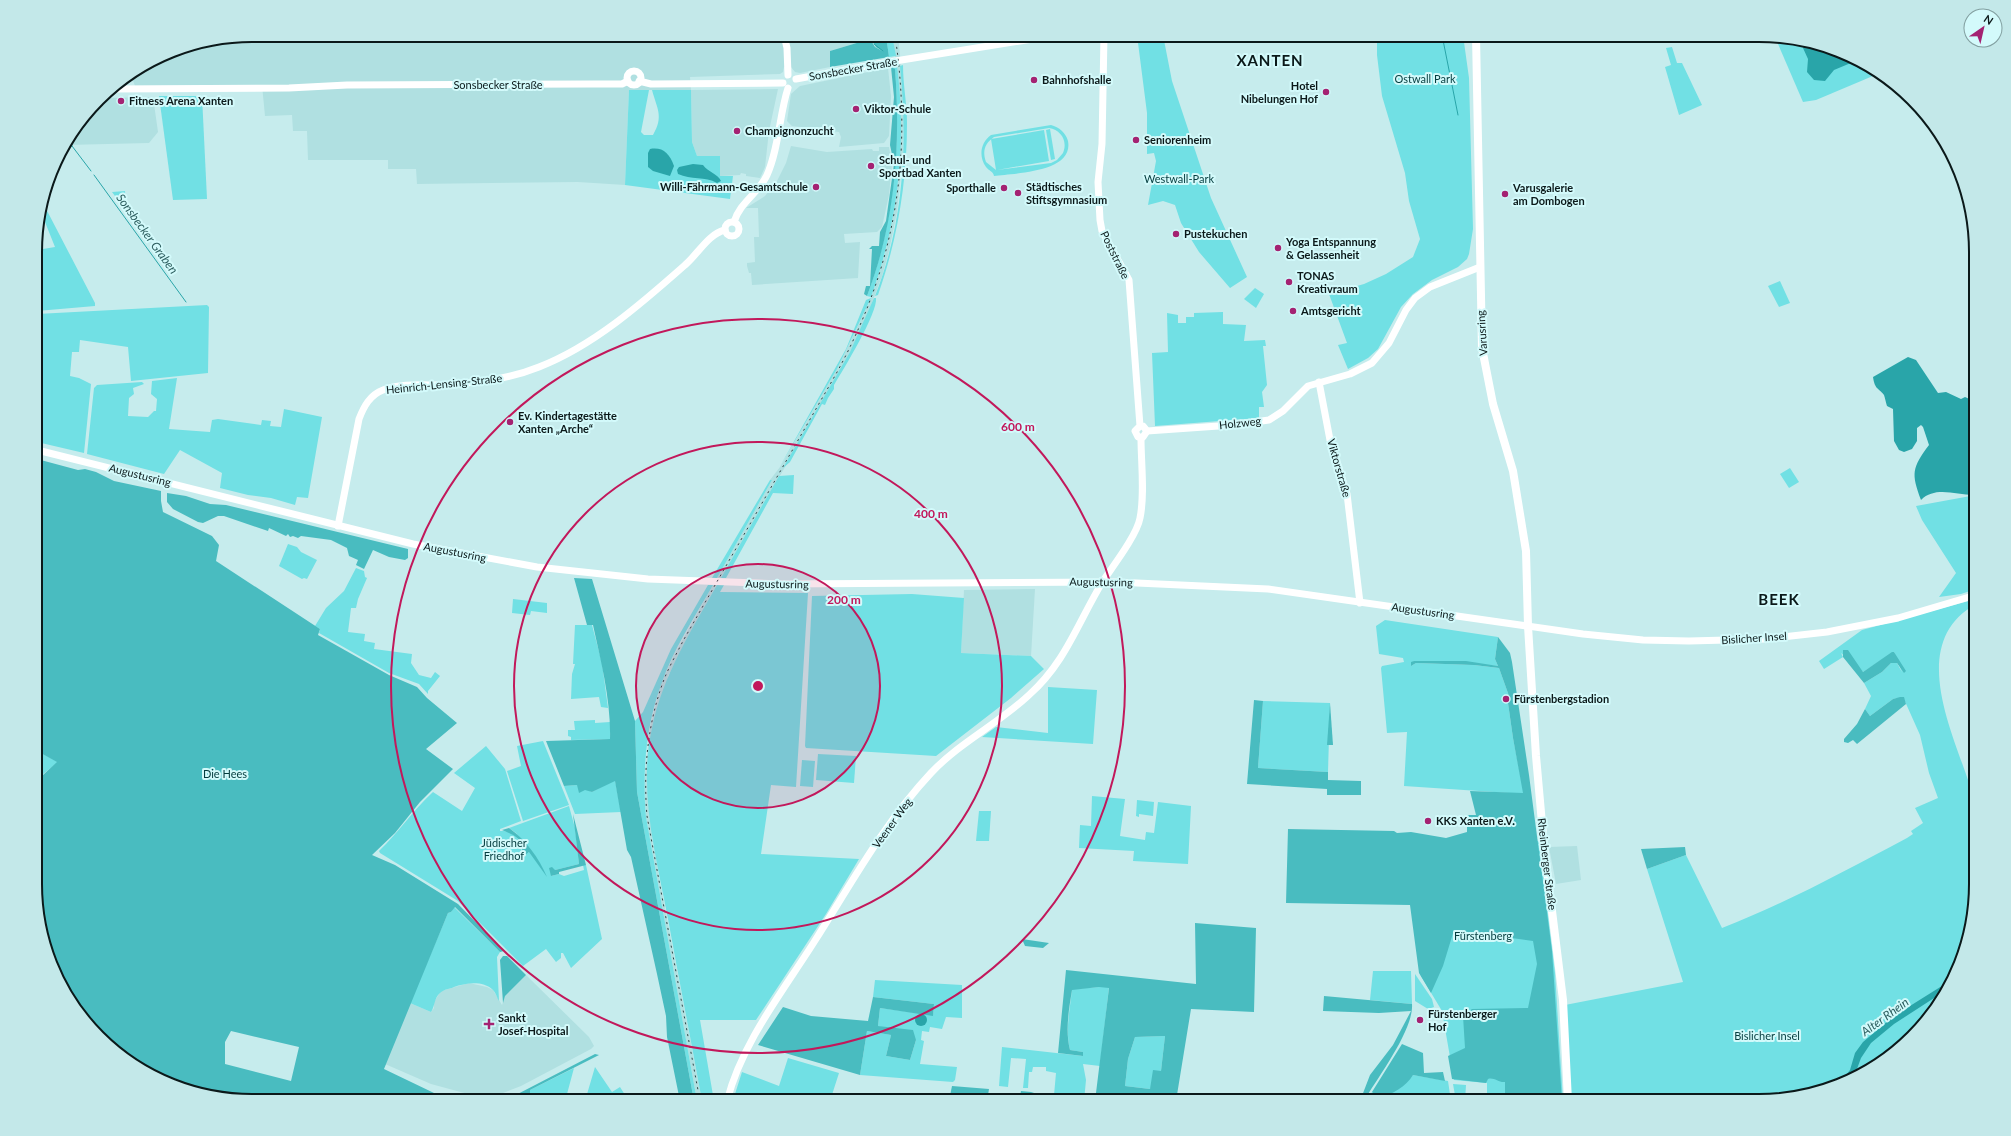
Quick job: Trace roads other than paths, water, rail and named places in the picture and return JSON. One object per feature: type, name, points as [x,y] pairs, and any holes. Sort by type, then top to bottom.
[{"type":"main road","name":"Varusring","points":[[1476,42],[1482,348],[1491,397],[1513,471],[1518,496],[1526,550],[1528,626]]},
{"type":"main road","name":"Rheinberger Straße","points":[[1528,626],[1540,808],[1563,1000],[1568,1094]]},
{"type":"street","points":[[734,222],[738,227],[737,233],[729,235],[725,230],[728,224],[734,222],[741,207],[758,188],[767,174],[785,81],[788,57],[785,42]]},
{"type":"street","name":"Sonsbecker Straße","points":[[796,79],[1014,42]]},
{"type":"street","name":"Poststraße","points":[[1103,582],[1132,536],[1140,518],[1141,438],[1135,431],[1140,426],[1129,280],[1102,231],[1100,220],[1098,182],[1102,144],[1105,42]]},
{"type":"street","name":"Sonsbecker Straße","points":[[628,80],[628,73],[633,71],[638,73],[640,80]]},
{"type":"street","points":[[794,76],[796,79],[794,86],[785,81],[794,76]]},
{"type":"street","name":"Sonsbecker Straße","points":[[628,80],[634,84],[640,80]]},
{"type":"street","name":"Sonsbecker Straße","points":[[121,88],[289,88],[368,85],[622,84],[628,80]]},
{"type":"street","name":"Sonsbecker Straße","points":[[640,80],[651,84],[785,81]]},
{"type":"street","name":"Heinrich-Lensing-Straße","points":[[338,526],[359,419],[367,401],[373,396],[390,387],[487,380],[519,374],[540,367],[577,348],[611,325],[686,264],[716,233],[725,230]]},
{"type":"street","name":"Holzweg","points":[[1147,431],[1233,425],[1270,420],[1283,411],[1308,386],[1350,374],[1372,363],[1389,342],[1406,310],[1415,298],[1430,287],[1480,267]]},
{"type":"street","name":"Viktorstraße","points":[[1319,382],[1330,440],[1347,494],[1360,603]]},
{"type":"street","points":[[1140,426],[1143,426],[1147,431],[1146,436],[1141,438]]},
{"type":"street","name":"Augustusring","points":[[42,451],[414,544],[537,567],[648,579],[724,583],[1103,582],[1268,589],[1528,626]]},
{"type":"street","name":"Veener Weg","points":[[730,1094],[750,1044],[897,814],[919,786],[943,761],[968,740],[1016,707],[1043,682],[1068,649],[1103,582]]},
{"type":"street","name":"Bislicher Insel","points":[[1528,626],[1643,640],[1689,641],[1764,638],[1862,626],[1932,609],[1969,597]]},
{"type":"waterway","points":[[1443,42],[1458,115]]},
{"type":"waterway","points":[[874,44],[883,51]]},
{"type":"waterway","name":"Sonsbecker Graben","points":[[70,147],[72,146],[91,171]]},
{"type":"waterway","name":"Sonsbecker Graben","points":[[94,175],[186,302]]},
{"type":"railway","points":[[699,1094],[647,816],[646,763],[654,710],[665,677],[683,641],[836,374],[856,333],[873,292],[886,251],[895,209],[900,167],[902,124],[900,80],[896,42]]},
{"type":"place","name":"Bahnhofshalle","points":[[1034,80]]},
{"type":"place","name":"Hotel Nibelungen Hof","points":[[1326,92]]},
{"type":"place","name":"Fitness Arena Xanten","points":[[121,101]]},
{"type":"place","name":"Viktor-Schule","points":[[856,109]]},
{"type":"place","name":"Champignonzucht","points":[[737,131]]},
{"type":"place","name":"Seniorenheim","points":[[1136,140]]},
{"type":"place","name":"Schul- und Sportbad Xanten","points":[[871,166]]},
{"type":"place","name":"Willi-Fährmann-Gesamtschule","points":[[816,187]]},
{"type":"place","name":"Sporthalle","points":[[1004,188]]},
{"type":"place","name":"Städtisches Stiftsgymnasium","points":[[1018,193]]},
{"type":"place","name":"Varusgalerie am Dombogen","points":[[1505,194]]},
{"type":"place","name":"Pustekuchen","points":[[1176,234]]},
{"type":"place","name":"Yoga Entspannung & Gelassenheit","points":[[1278,248]]},
{"type":"place","name":"TONAS Kreativraum","points":[[1289,282]]},
{"type":"place","name":"Amtsgericht","points":[[1293,311]]},
{"type":"place","name":"Ev. Kindertagestätte Xanten „Arche“","points":[[510,422]]},
{"type":"place","name":"Fürstenbergstadion","points":[[1506,699]]},
{"type":"place","name":"KKS Xanten e.V.","points":[[1428,821]]},
{"type":"place","name":"Fürstenberger Hof","points":[[1420,1020]]},
{"type":"place","name":"Sankt Josef-Hospital","points":[[489,1024]]},
{"type":"district","name":"XANTEN","points":[[1270,61]]},
{"type":"district","name":"BEEK","points":[[1779,600]]},
{"type":"park label","name":"Ostwall Park","points":[[1425,79]]},
{"type":"park label","name":"Westwall-Park","points":[[1179,179]]},
{"type":"park label","name":"Die Hees","points":[[225,774]]},
{"type":"park label","name":"Jüdischer Friedhof","points":[[504,849]]},
{"type":"park label","name":"Fürstenberg","points":[[1483,936]]},
{"type":"water label","name":"Alter Rhein","points":[[1885,1017]]}]
